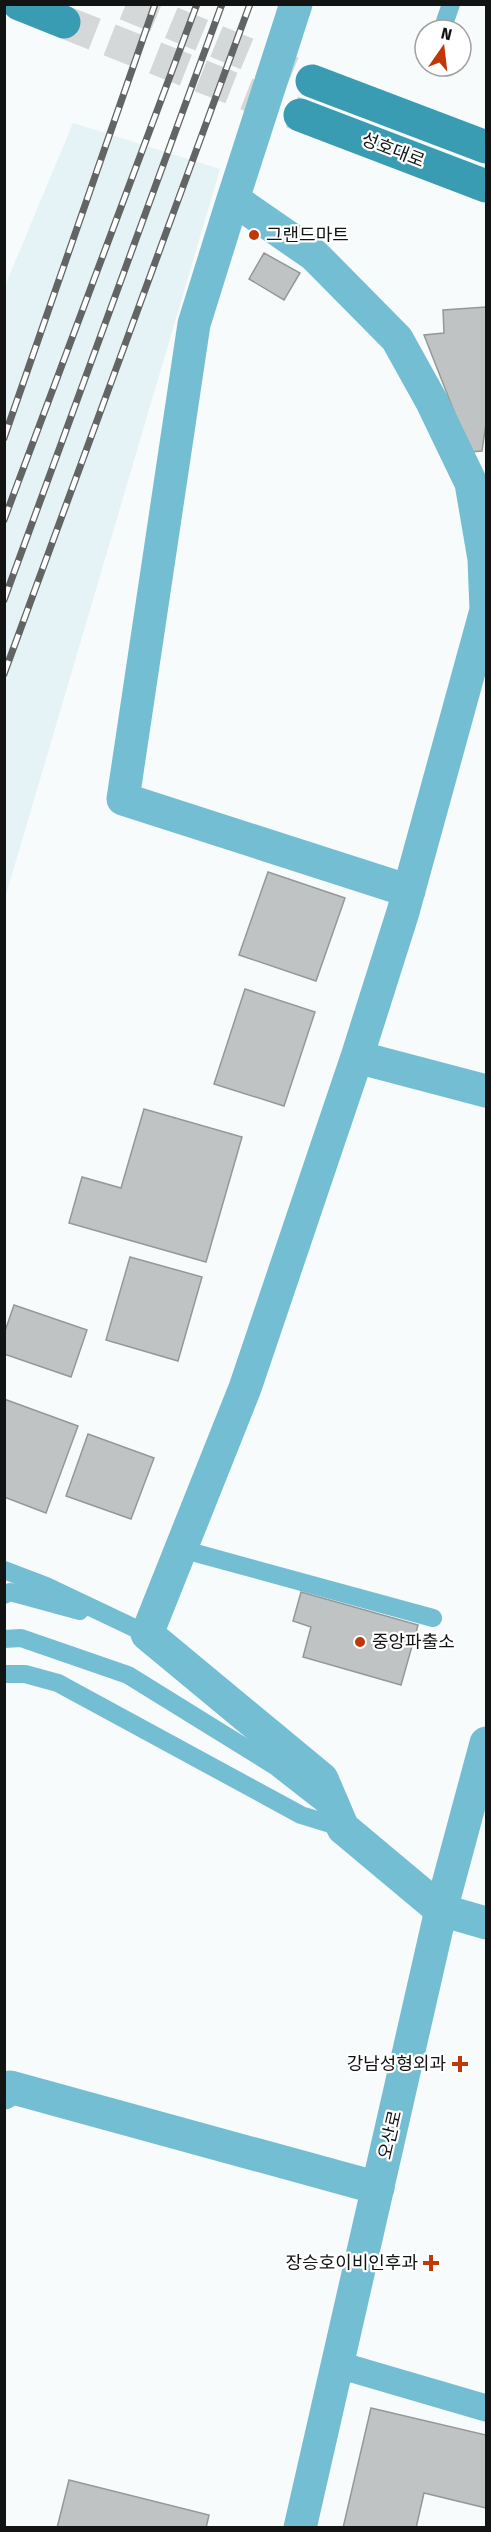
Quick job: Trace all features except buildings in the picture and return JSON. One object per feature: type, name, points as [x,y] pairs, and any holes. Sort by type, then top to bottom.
[{"type":"main road","points":[[19,4],[64,22]]},
{"type":"main road","name":"성호대로","points":[[312,81],[486,147]]},
{"type":"main road","name":"성호대로","points":[[300,115],[486,186]]},
{"type":"street","points":[[296,4],[194,324],[123,799],[409,891]]},
{"type":"street","points":[[233,199],[314,255],[397,339],[432,402],[471,483],[485,551],[486,610],[409,891],[357,1057],[245,1388],[181,1549],[134,1628],[322,1779],[341,1822],[441,1910],[486,1923]]},
{"type":"street","points":[[357,1057],[486,1091]]},
{"type":"street","name":"오산로","points":[[300,2528],[339,2366],[441,1910],[486,1743]]},
{"type":"street","points":[[7,2090],[378,2188]]},
{"type":"street","points":[[339,2366],[486,2408]]},
{"type":"lane","points":[[181,1549],[433,1617]]},
{"type":"lane","points":[[4,1570],[46,1586],[134,1628]]},
{"type":"lane","points":[[4,1595],[10,1593],[134,1628]]},
{"type":"lane","points":[[4,1639],[21,1638],[128,1676],[276,1766],[341,1822]]},
{"type":"lane","points":[[4,1674],[24,1674],[58,1683],[301,1815],[341,1822]]},
{"type":"shaded area","points":[[73,123],[220,169],[5,898],[5,286]]},
{"type":"tunnel","points":[[126,4],[312,81]]},
{"type":"tunnel","points":[[64,22],[300,115]]},
{"type":"railway","points":[[4,438],[155,4]]},
{"type":"railway","points":[[4,520],[197,4]]},
{"type":"railway","points":[[4,600],[222,4]]},
{"type":"railway","points":[[4,674],[250,4]]},
{"type":"place","name":"그랜드마트","points":[[254,235]]},
{"type":"place","name":"중앙파출소","points":[[360,1642]]},
{"type":"place","name":"강남성형외과","points":[[460,2064]]},
{"type":"place","name":"장승호이비인후과","points":[[431,2263]]}]
